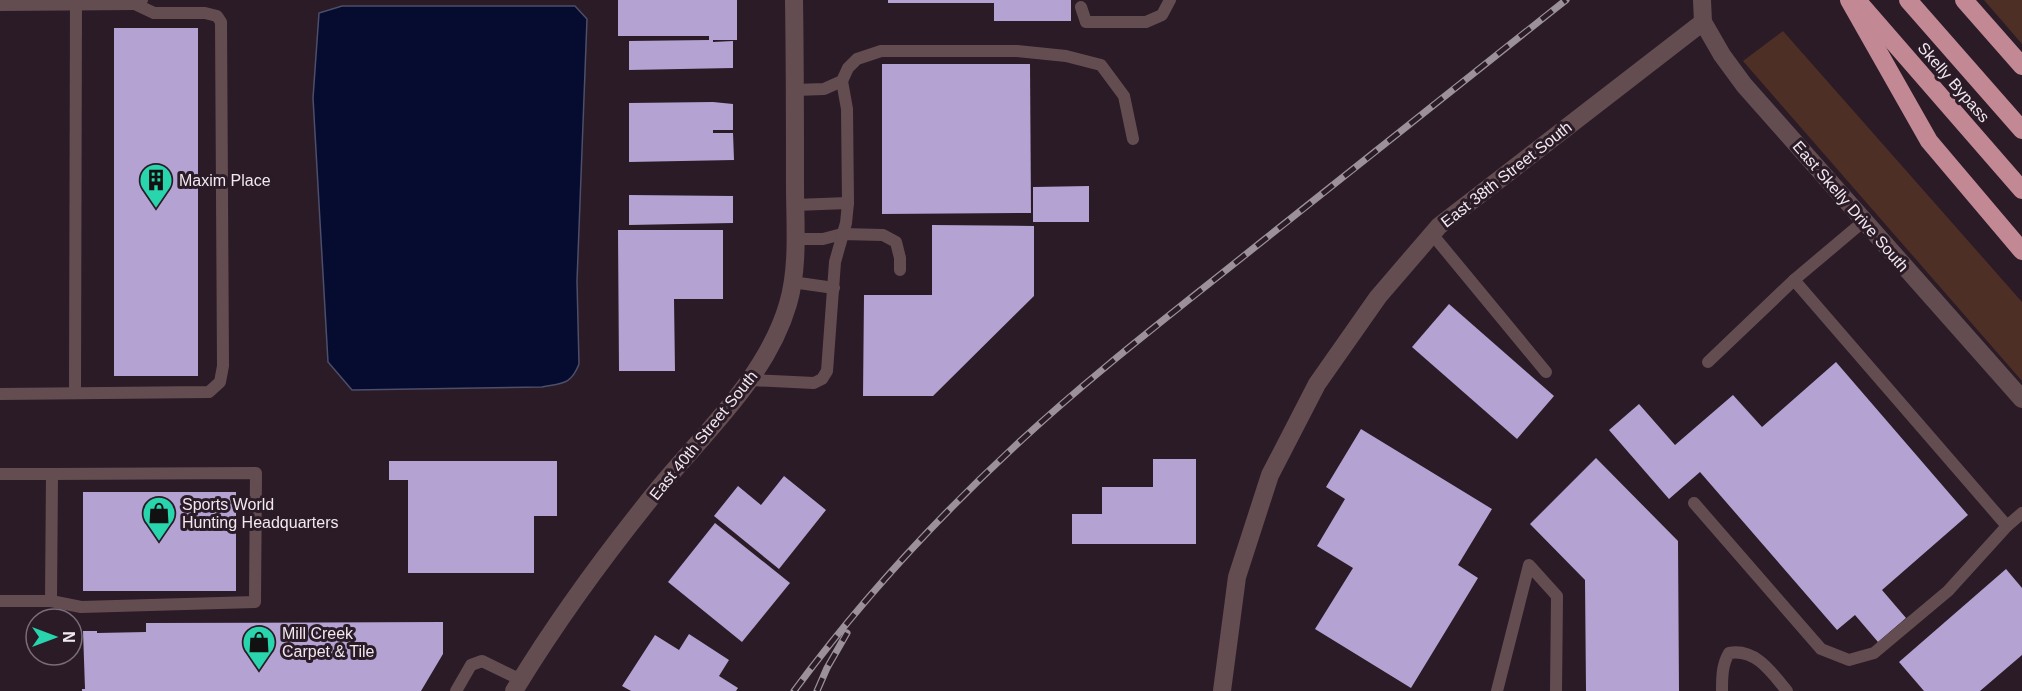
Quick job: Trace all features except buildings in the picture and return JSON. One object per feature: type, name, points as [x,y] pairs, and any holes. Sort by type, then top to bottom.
[{"type":"highway","points":[[1850,0],[1929,141],[2022,251]]},
{"type":"highway","name":"Skelly Bypass","points":[[1857,0],[2022,190]]},
{"type":"highway","name":"Skelly Bypass","points":[[1908,0],[2022,130]]},
{"type":"highway","points":[[1964,0],[2022,66]]},
{"type":"street","name":"East 40th Street South","points":[[517,686],[565,613],[611,551],[658,490],[751,380],[772,342],[788,303],[795,238],[794,0]]},
{"type":"street","name":"East Skelly Drive South","points":[[1702,0],[1703,22],[1722,55],[1744,85],[2022,399]]},
{"type":"street","name":"East 38th Street South","points":[[1222,691],[1237,577],[1270,476],[1317,384],[1378,297],[1448,218],[1703,22]]},
{"type":"lane","points":[[1082,7],[1086,22],[1146,22],[1162,15],[1170,0]]},
{"type":"lane","points":[[75,393],[76,2]]},
{"type":"lane","points":[[0,4],[138,2],[154,13],[205,13],[216,15],[221,22],[223,366],[220,382],[209,392],[0,394]]},
{"type":"lane","points":[[751,380],[807,384],[822,379],[827,371],[835,262],[846,223],[848,203],[847,108],[842,81],[848,68],[857,59],[881,51],[1017,51],[1066,56],[1101,65],[1124,96],[1132,139]]},
{"type":"lane","points":[[795,90],[824,89],[842,81]]},
{"type":"lane","points":[[795,205],[848,203]]},
{"type":"lane","points":[[1708,362],[1794,280],[1864,221]]},
{"type":"lane","points":[[795,238],[823,239],[843,234],[883,235],[896,242],[900,270]]},
{"type":"lane","points":[[1432,234],[1546,372]]},
{"type":"lane","points":[[1794,280],[2007,526]]},
{"type":"lane","points":[[792,282],[834,288]]},
{"type":"lane","points":[[0,474],[256,473],[255,602],[81,607],[51,601],[0,601]]},
{"type":"lane","points":[[51,601],[52,474]]},
{"type":"lane","points":[[1694,503],[1821,649],[1849,660],[1874,654],[1883,647],[1948,591],[2007,526],[2022,513]]},
{"type":"lane","points":[[1497,691],[1529,566],[1557,596],[1556,691]]},
{"type":"lane","points":[[1722,691],[1725,660],[1729,653],[1739,651],[1762,662],[1787,691]]},
{"type":"lane","points":[[456,691],[471,665],[482,662],[517,686]]},
{"type":"shaded area","points":[[1984,0],[2022,0],[2022,44]]},
{"type":"shaded area","points":[[1783,31],[2022,302],[2022,381],[1743,61]]},
{"type":"water","points":[[342,6],[575,6],[587,19],[577,281],[579,364],[573,376],[565,382],[542,387],[352,390],[328,362],[313,98],[319,13]]},
{"type":"railway","points":[[794,691],[898,564],[984,475],[1043,421],[1163,320],[1566,0]]},
{"type":"railway","points":[[817,691],[847,633]]},
{"type":"place","name":"Maxim Place","points":[[156,209]]},
{"type":"place","name":"Sports World Hunting Headquarters","points":[[159,542]]},
{"type":"place","name":"Mill Creek Carpet & Tile","points":[[259,671]]}]
